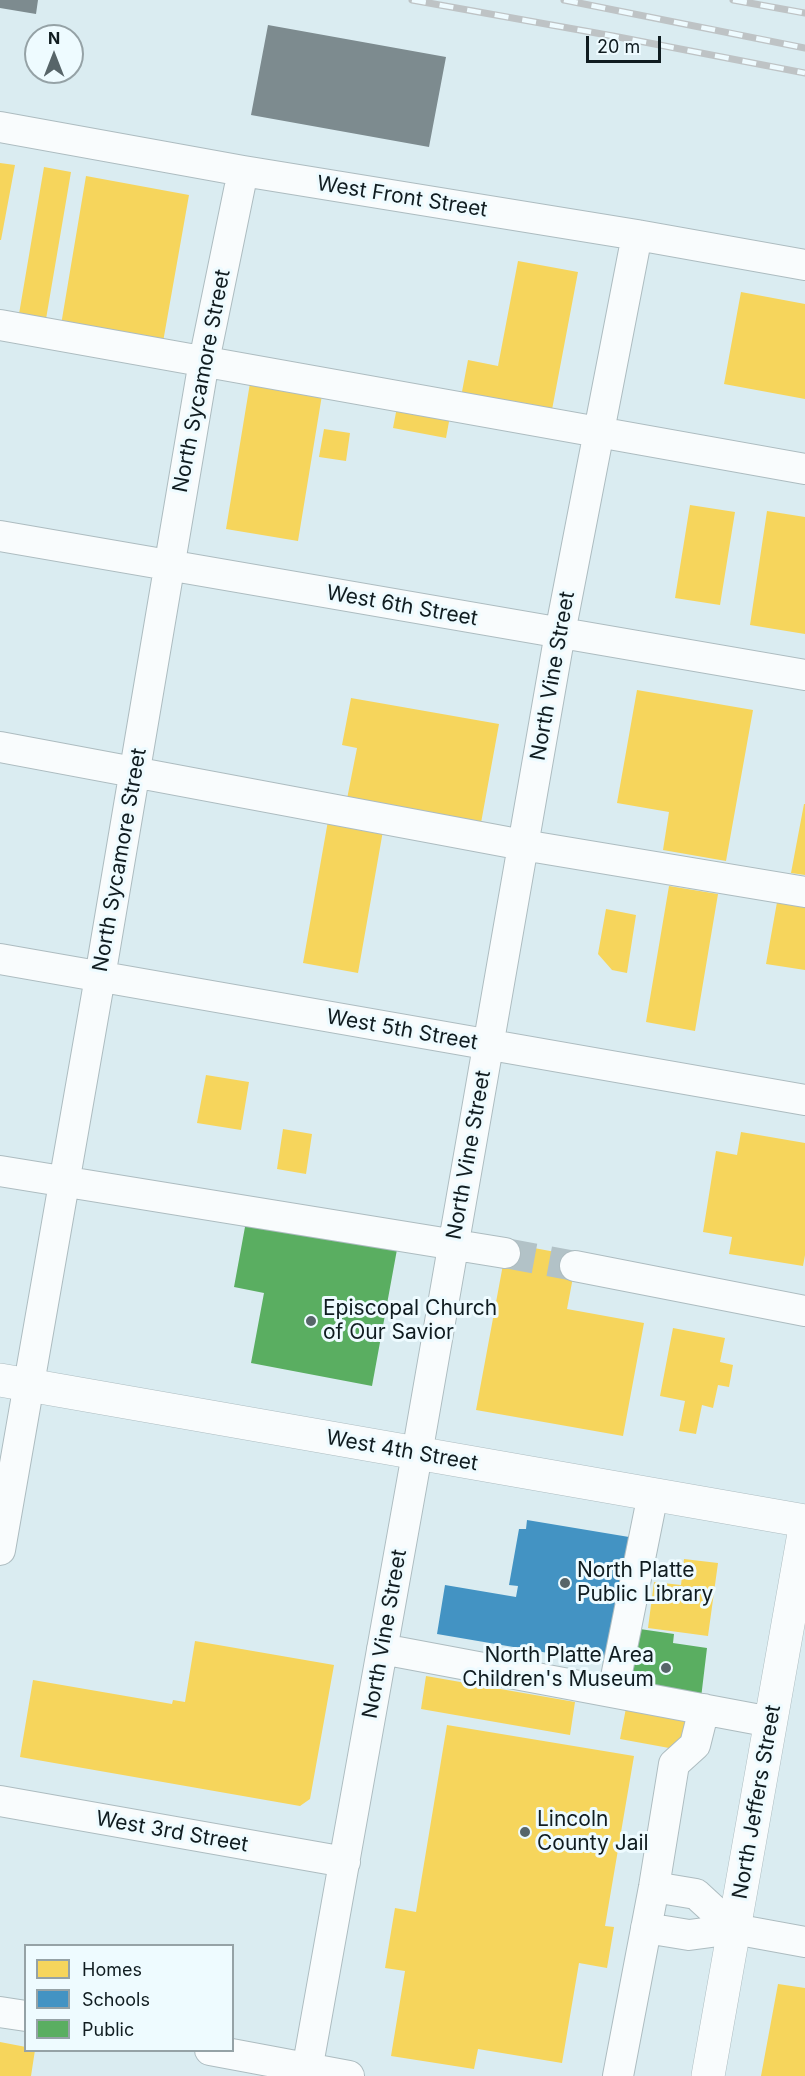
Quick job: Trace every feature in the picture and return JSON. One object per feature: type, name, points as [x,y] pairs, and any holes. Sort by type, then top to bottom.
[{"type":"main road","name":"West 4th Street","points":[[14,1382],[805,1521]]},
{"type":"main road","name":"North Jeffers Street","points":[[708,2076],[805,1528]]},
{"type":"street","name":"West Front Street","points":[[0,127],[243,171],[637,235],[805,266]]},
{"type":"street","name":"North Sycamore Street","points":[[0,1550],[14,1382],[64,1182],[204,361],[243,171]]},
{"type":"street","name":"North Vine Street","points":[[307,2072],[560,633],[637,235]]},
{"type":"street","points":[[0,325],[598,434],[805,469]]},
{"type":"street","name":"West 6th Street","points":[[0,536],[805,675]]},
{"type":"street","points":[[0,747],[523,845],[805,892]]},
{"type":"street","name":"West 5th Street","points":[[0,959],[805,1100]]},
{"type":"street","points":[[0,1171],[505,1253]]},
{"type":"street","points":[[575,1266],[805,1311]]},
{"type":"street","points":[[613,1692],[653,1494]]},
{"type":"street","points":[[382,1649],[771,1722]]},
{"type":"street","points":[[618,2076],[654,1887],[674,1764],[695,1745],[704,1709]]},
{"type":"street","name":"West 3rd Street","points":[[0,1801],[345,1862]]},
{"type":"street","points":[[654,1887],[696,1894],[734,1929]]},
{"type":"street","points":[[646,1928],[689,1935],[734,1929],[805,1942]]},
{"type":"street","points":[[0,2012],[24,2016]]},
{"type":"street","points":[[219,2052],[307,2072],[349,2076]]},
{"type":"building: Homes","points":[[0,163],[15,165],[1,240],[0,240]]},
{"type":"building: Homes","points":[[44,167],[71,172],[46,319],[19,314]]},
{"type":"building: Homes","points":[[86,176],[189,195],[163,342],[61,325]]},
{"type":"building: Homes","points":[[518,261],[578,272],[551,415],[461,397],[468,360],[498,366]]},
{"type":"building: Homes","points":[[741,292],[805,304],[805,399],[724,384]]},
{"type":"building: Homes","points":[[250,383],[322,395],[298,541],[226,529]]},
{"type":"building: Homes","points":[[397,407],[450,416],[446,438],[393,428]]},
{"type":"building: Homes","points":[[324,429],[350,433],[346,461],[319,457]]},
{"type":"building: Homes","points":[[690,505],[735,512],[720,605],[675,598]]},
{"type":"building: Homes","points":[[767,511],[805,517],[805,634],[750,625]]},
{"type":"building: Homes","points":[[637,690],[753,710],[726,861],[663,850],[669,812],[617,803]]},
{"type":"building: Homes","points":[[351,698],[499,724],[481,823],[347,799],[357,748],[342,745]]},
{"type":"building: Homes","points":[[805,804],[805,875],[791,873]]},
{"type":"building: Homes","points":[[329,815],[384,825],[358,973],[303,963]]},
{"type":"building: Homes","points":[[669,886],[718,894],[695,1031],[646,1022]]},
{"type":"building: Homes","points":[[779,891],[805,896],[805,970],[766,964]]},
{"type":"building: Homes","points":[[606,909],[636,915],[627,973],[612,970],[598,954]]},
{"type":"building: Homes","points":[[206,1075],[249,1082],[241,1130],[197,1123]]},
{"type":"building: Homes","points":[[283,1129],[312,1134],[306,1174],[277,1169]]},
{"type":"building: Homes","points":[[741,1132],[805,1143],[805,1255],[803,1266],[729,1254],[732,1237],[703,1232],[716,1151],[737,1155]]},
{"type":"building: Homes","points":[[507,1243],[577,1256],[567,1309],[644,1323],[623,1436],[476,1410]]},
{"type":"building: Homes","points":[[673,1328],[725,1338],[720,1362],[733,1365],[729,1387],[718,1385],[713,1408],[702,1405],[696,1434],[679,1431],[685,1401],[660,1396]]},
{"type":"building: Homes","points":[[684,1559],[718,1563],[708,1636],[648,1628],[654,1582],[681,1585]]},
{"type":"building: Homes","points":[[195,1641],[334,1665],[310,1799],[300,1806],[20,1757],[33,1680],[172,1704],[173,1700],[185,1702]]},
{"type":"building: Homes","points":[[426,1676],[575,1702],[570,1735],[421,1709]]},
{"type":"building: Homes","points":[[627,1703],[687,1714],[680,1750],[620,1739]]},
{"type":"building: Homes","name":"Lincoln County Jail","points":[[447,1725],[634,1756],[605,1926],[614,1927],[607,1968],[579,1963],[562,2063],[478,2049],[474,2069],[391,2056],[405,1971],[385,1968],[395,1908],[416,1912]]},
{"type":"building: Homes","points":[[778,1984],[805,1988],[805,2076],[761,2076]]},
{"type":"building: Homes","points":[[0,2042],[24,2047],[24,2052],[35,2052],[31,2076],[0,2076]]},
{"type":"building: Schools","points":[[527,1520],[635,1538],[613,1664],[437,1634],[445,1585],[516,1597],[518,1586],[509,1585],[519,1529],[526,1529]]},
{"type":"building: Public","points":[[247,1216],[398,1244],[372,1386],[251,1363],[264,1293],[234,1287]]},
{"type":"building: Public","name":"North Platte Area Children's Museum","points":[[633,1628],[674,1634],[673,1643],[707,1648],[701,1698],[625,1688]]},
{"type":"building: Other","points":[[0,0],[38,0],[36,14],[0,8]]},
{"type":"building: Other","points":[[268,25],[446,57],[429,147],[251,115]]},
{"type":"tunnel","points":[[505,1253],[575,1266]]},
{"type":"railway","points":[[412,0],[805,73]]},
{"type":"railway","points":[[564,0],[805,48]]},
{"type":"railway","points":[[733,0],[805,13]]},
{"type":"place","name":"Episcopal Church of Our Savior","points":[[311,1321]]},
{"type":"place","name":"North Platte Public Library","points":[[565,1583]]},
{"type":"place","name":"North Platte Area Children's Museum","points":[[666,1668]]},
{"type":"place","name":"Lincoln County Jail","points":[[525,1832]]}]
